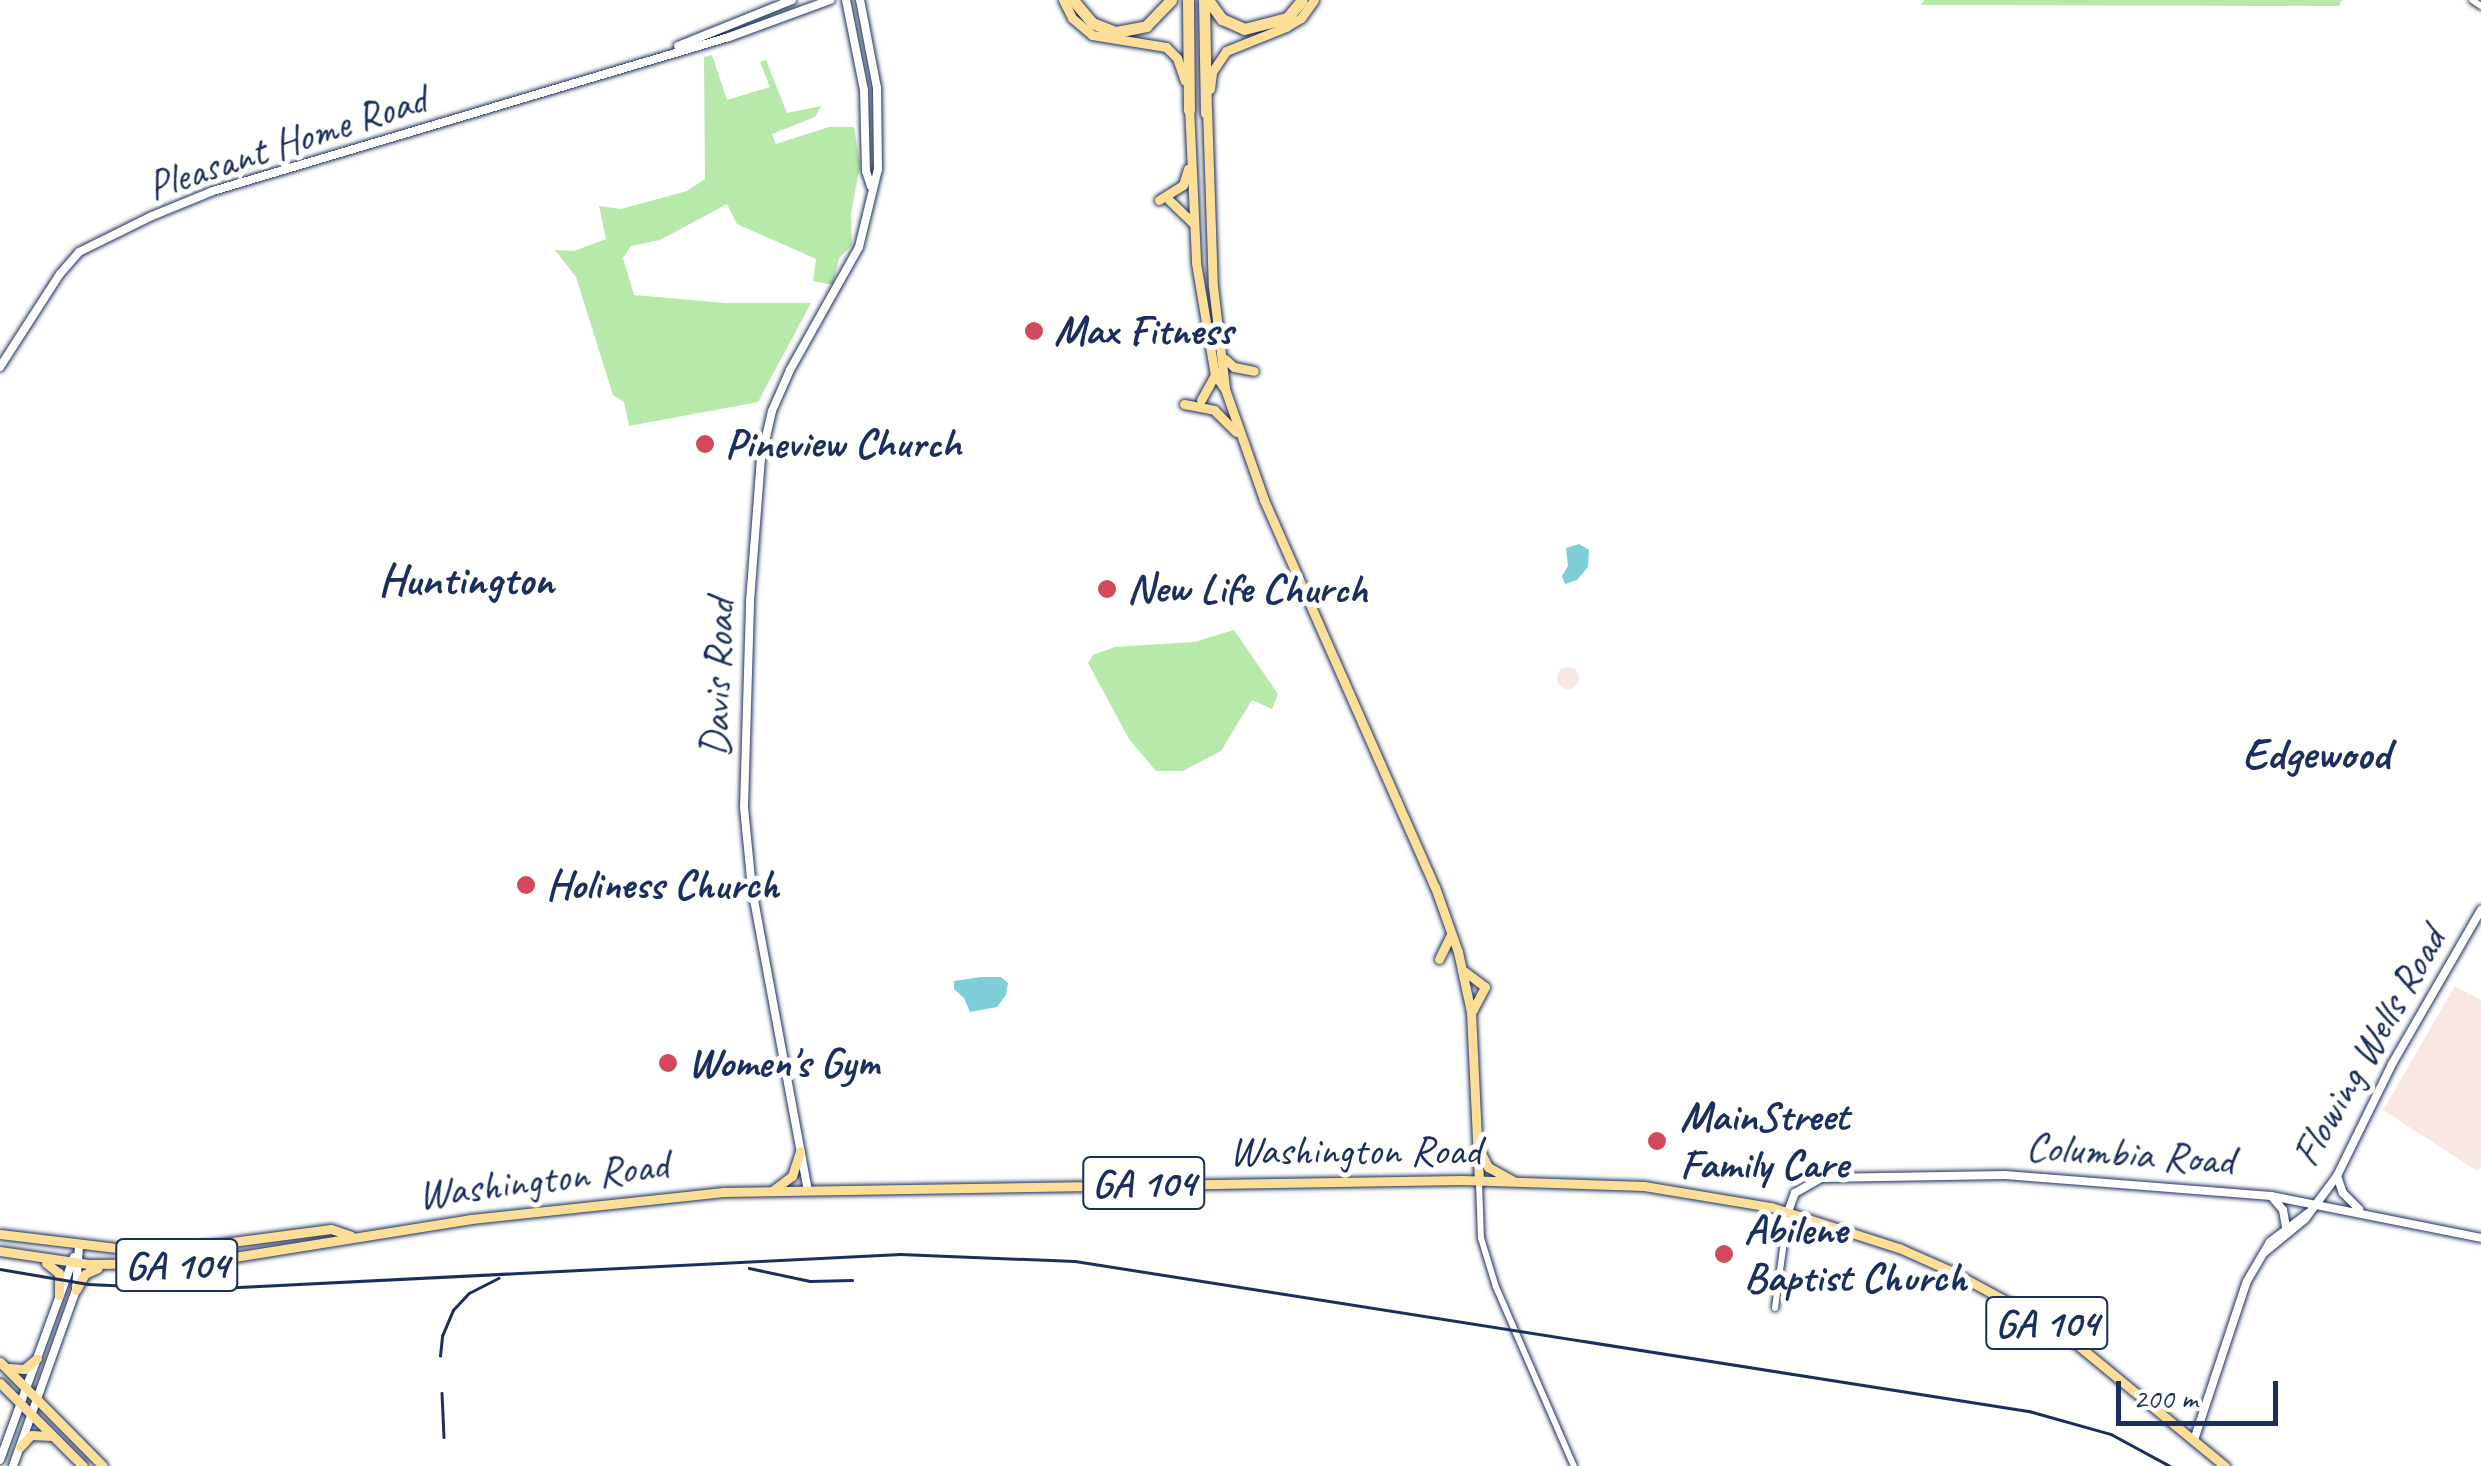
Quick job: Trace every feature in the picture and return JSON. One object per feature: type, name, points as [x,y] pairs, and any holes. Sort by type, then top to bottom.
[{"type":"highway","points":[[1073,0],[1092,23],[1127,32],[1154,21],[1171,0]]},
{"type":"highway","points":[[1188,0],[1189,110]]},
{"type":"highway","points":[[1206,0],[1222,19],[1244,29],[1287,18],[1305,6]]},
{"type":"highway","points":[[1206,0],[1206,113]]},
{"type":"main road","name":"Pleasant Home Road","points":[[652,58],[792,0]]},
{"type":"main road","name":"Pleasant Home Road","points":[[0,367],[60,274],[79,252],[109,235],[214,191],[729,37],[830,0]]},
{"type":"main road","name":"Davis Road","points":[[846,0],[864,90],[866,171],[871,186]]},
{"type":"main road","name":"Davis Road","points":[[808,1191],[752,888],[744,807],[756,504],[772,411],[790,370],[860,247],[878,169],[878,88],[860,0]]},
{"type":"main road","points":[[1063,0],[1072,18],[1092,35],[1150,42],[1170,50],[1183,70],[1189,110],[1194,224],[1215,375],[1451,933],[1471,1012],[1479,1182]]},
{"type":"main road","points":[[1224,389],[1213,286],[1206,113],[1212,72],[1226,51],[1286,27],[1313,0]]},
{"type":"main road","points":[[1192,157],[1183,184],[1164,200],[1194,224]]},
{"type":"main road","points":[[1222,354],[1234,368],[1254,371]]},
{"type":"main road","points":[[1201,400],[1215,375]]},
{"type":"main road","points":[[1184,404],[1214,410],[1240,436]]},
{"type":"main road","name":"Flowing Wells Road","points":[[2266,1252],[2337,1176],[2392,1064],[2481,910]]},
{"type":"main road","points":[[1439,959],[1446,952],[1451,933]]},
{"type":"main road","points":[[1462,969],[1485,987],[1471,1012]]},
{"type":"main road","points":[[1455,1180],[1475,1162],[1477,1146]]},
{"type":"main road","points":[[1477,1146],[1488,1166],[1518,1183]]},
{"type":"main road","points":[[772,1191],[792,1176],[800,1152]]},
{"type":"main road","name":"Columbia Road","points":[[1788,1212],[1792,1196],[1821,1178],[2005,1175],[2271,1196],[2310,1209],[2363,1212],[2481,1238]]},
{"type":"main road","points":[[2337,1176],[2343,1194],[2363,1212]]},
{"type":"main road","name":"Washington Road","points":[[0,1251],[107,1265],[197,1263],[529,1211],[772,1191],[1455,1180],[1642,1186],[1788,1212],[1899,1248],[1998,1294],[2058,1329],[2225,1466]]},
{"type":"main road","points":[[2271,1196],[2286,1216],[2286,1228]]},
{"type":"main road","name":"Flowing Wells Road","points":[[2195,1438],[2235,1312],[2266,1252],[2286,1228],[2310,1209]]},
{"type":"main road","name":"Washington Road","points":[[0,1234],[79,1246],[174,1248],[331,1229],[351,1236]]},
{"type":"main road","points":[[76,1290],[79,1246]]},
{"type":"main road","points":[[34,1258],[60,1273],[59,1295]]},
{"type":"main road","points":[[0,1460],[59,1295],[76,1263]]},
{"type":"main road","points":[[13,1466],[76,1290],[87,1272],[107,1265]]},
{"type":"main road","points":[[2,1364],[23,1370],[37,1358]]},
{"type":"main road","points":[[2,1364],[102,1466]]},
{"type":"main road","points":[[0,1383],[83,1466]]},
{"type":"main road","points":[[20,1447],[31,1435],[55,1437]]},
{"type":"street","points":[[2472,0],[2481,6]]},
{"type":"street","points":[[1479,1182],[1484,1250],[1508,1319],[1574,1466]]},
{"type":"street","points":[[1775,1308],[1788,1212]]},
{"type":"shaded area","points":[[1568,667],[1576,670],[1576,686],[1568,689],[1560,686],[1557,678],[1560,670]]},
{"type":"shaded area","points":[[2455,986],[2481,1000],[2481,1167],[2477,1171],[2383,1110]]},
{"type":"green space","points":[[1924,0],[2342,0],[2339,6],[1921,5]]},
{"type":"green space","points":[[712,55],[727,100],[770,87],[760,62],[766,60],[787,113],[821,106],[815,117],[772,134],[776,144],[829,127],[854,127],[860,165],[851,214],[852,245],[839,258],[833,285],[813,281],[816,259],[737,224],[727,204],[660,240],[631,246],[623,258],[634,295],[725,303],[811,303],[758,402],[629,426],[624,402],[613,395],[576,277],[555,250],[574,251],[606,239],[599,206],[621,209],[687,191],[705,179],[704,57]]},
{"type":"green space","points":[[1234,630],[1278,694],[1272,709],[1252,700],[1221,751],[1183,771],[1156,771],[1129,739],[1088,663],[1093,655],[1115,647],[1194,642]]},
{"type":"water","points":[[1579,544],[1589,550],[1588,567],[1577,580],[1565,584],[1562,576],[1568,566],[1566,548]]},
{"type":"water","points":[[1001,977],[1008,983],[1006,995],[997,1007],[970,1012],[964,998],[954,989],[954,981]]},
{"type":"railway","points":[[0,1269],[88,1284],[199,1289],[900,1254],[1075,1261],[2029,1411],[2111,1434],[2170,1466]]},
{"type":"railway","points":[[749,1268],[810,1281],[852,1280]]},
{"type":"railway","points":[[440,1356],[442,1336],[453,1310],[469,1293],[498,1278]]},
{"type":"railway","points":[[442,1393],[444,1437]]},
{"type":"place","name":"Max Fitness","points":[[1034,331]]},
{"type":"place","name":"Pineview Church","points":[[705,444]]},
{"type":"place","name":"New Life Church","points":[[1107,589]]},
{"type":"place","name":"Holiness Church","points":[[526,885]]},
{"type":"place","name":"Women's Gym","points":[[668,1063]]},
{"type":"place","name":"MainStreet Family Care","points":[[1657,1141]]},
{"type":"place","name":"Abilene Baptist Church","points":[[1724,1254]]},
{"type":"district","name":"Huntington","points":[[466,580]]},
{"type":"district","name":"Edgewood","points":[[2316,754]]}]
